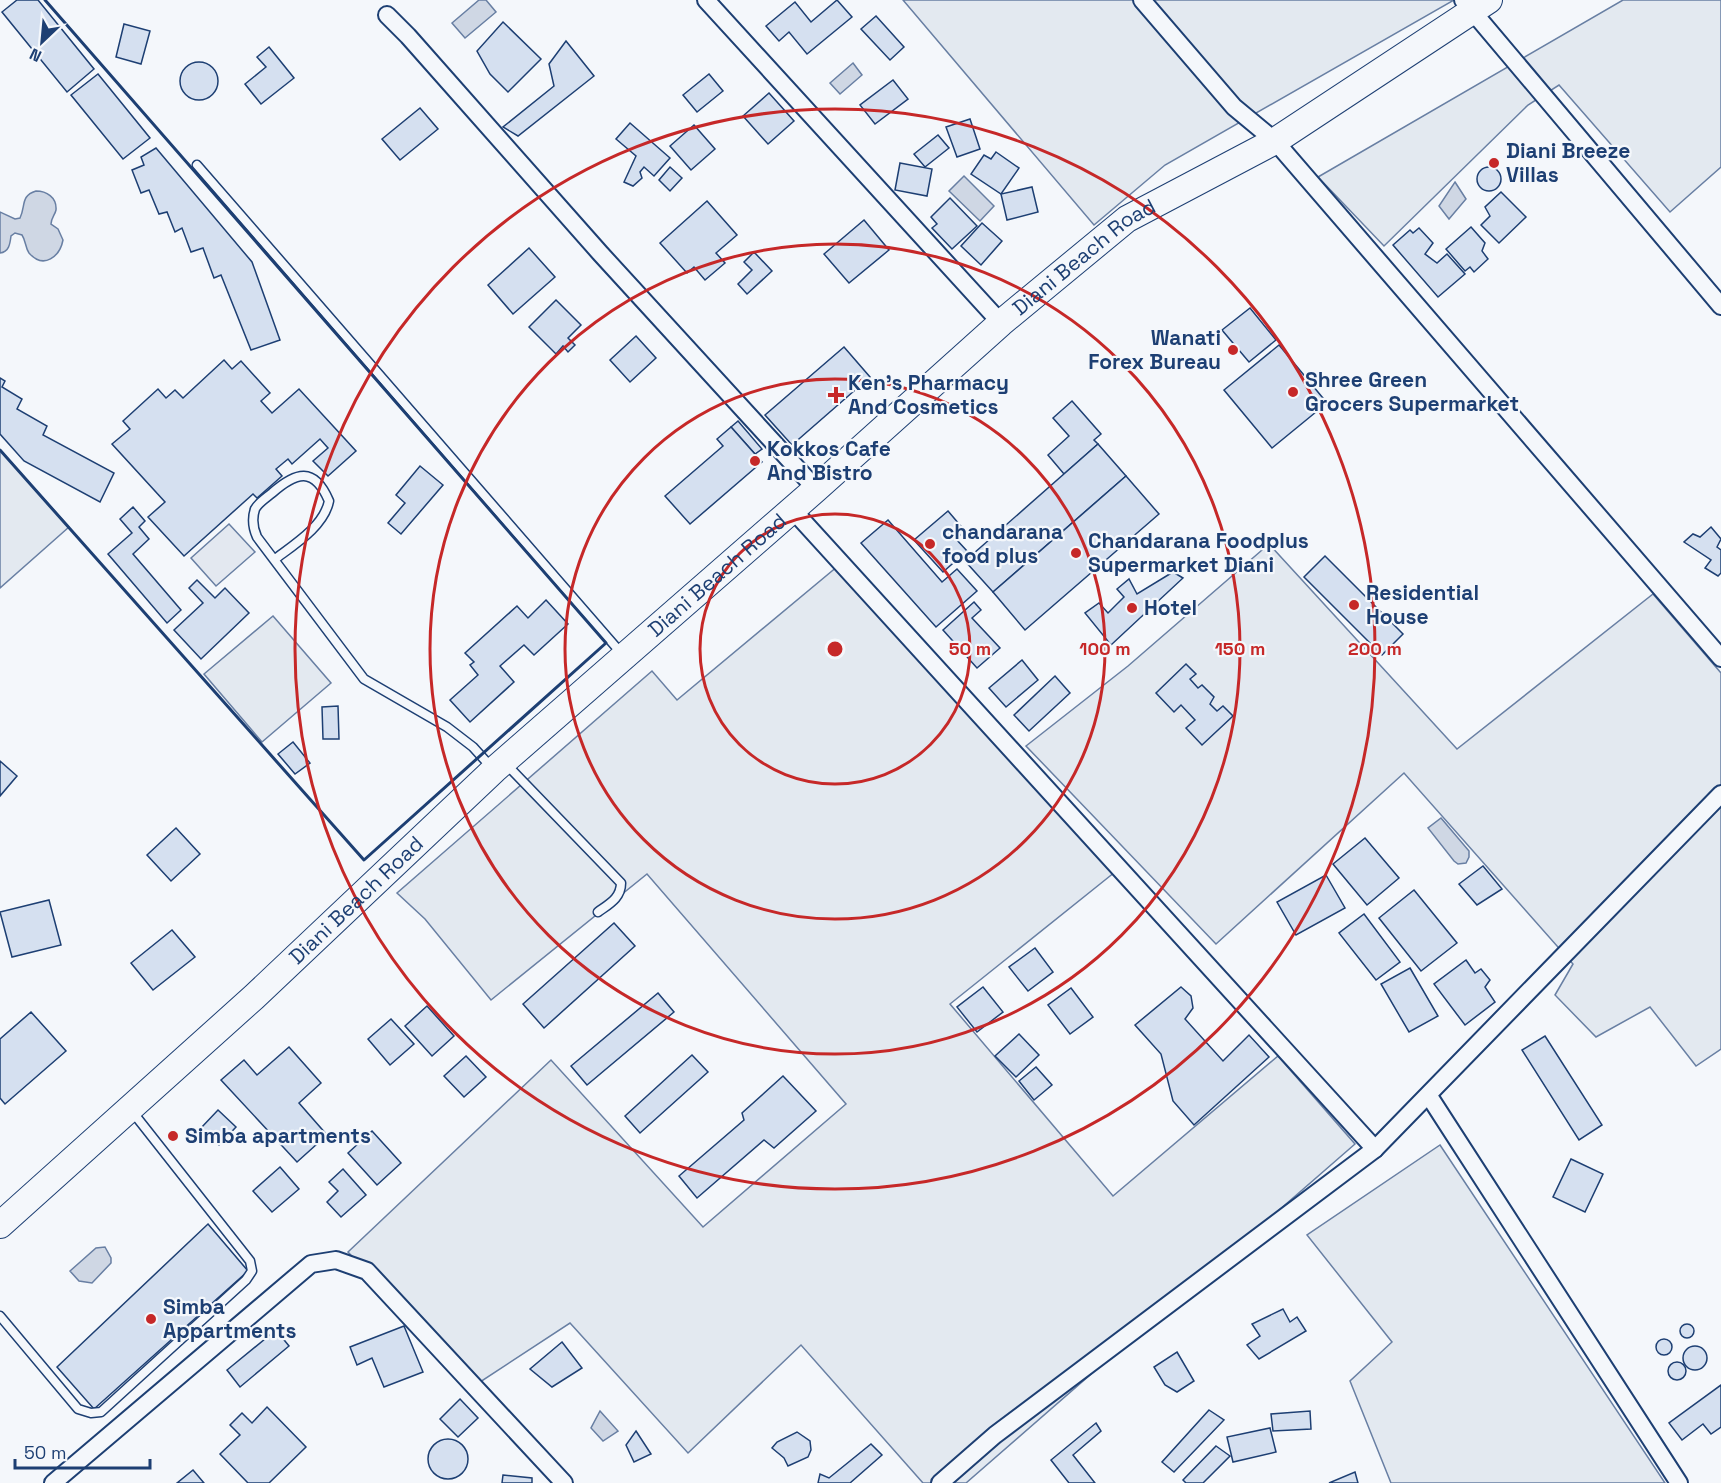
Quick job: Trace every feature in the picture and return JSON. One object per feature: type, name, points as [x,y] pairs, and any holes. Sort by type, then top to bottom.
[{"type":"main road","name":"Diani Beach Road","points":[[0,1225],[254,997],[499,766],[816,489],[1001,323],[1127,219],[1275,141],[1474,4]]},
{"type":"street","points":[[706,0],[1001,323]]},
{"type":"street","points":[[1142,0],[1234,107],[1275,141],[1721,658]]},
{"type":"street","points":[[1474,4],[1721,306]]},
{"type":"street","points":[[387,15],[608,262],[816,489]]},
{"type":"street","points":[[792,509],[1374,1149]]},
{"type":"street","points":[[940,1483],[995,1435],[1374,1149],[1721,794]]},
{"type":"street","points":[[1428,1096],[1679,1483]]},
{"type":"street","points":[[53,1483],[311,1264],[336,1260],[367,1271],[564,1483]]},
{"type":"lane","points":[[197,165],[624,656]]},
{"type":"lane","points":[[275,559],[306,534],[325,513],[329,501],[324,488],[311,478],[299,475],[286,480],[256,509],[253,518],[254,531],[260,542],[364,679],[447,728],[499,766],[621,883],[618,897],[598,912]]},
{"type":"lane","points":[[0,1316],[78,1409],[90,1413],[101,1412],[246,1280],[252,1271],[250,1261],[129,1107]]},
{"type":"shaded area","points":[[479,0],[486,0],[496,12],[465,38],[452,23]]},
{"type":"shaded area","points":[[903,0],[1454,0],[1165,165],[1094,225]]},
{"type":"shaded area","points":[[1623,0],[1721,0],[1721,167],[1670,212],[1559,85],[1528,105],[1384,246],[1318,177]]},
{"type":"shaded area","points":[[853,63],[862,75],[840,94],[830,83]]},
{"type":"shaded area","points":[[964,176],[994,206],[980,221],[949,191]]},
{"type":"shaded area","points":[[1455,182],[1466,199],[1449,219],[1439,206]]},
{"type":"shaded area","points":[[36,191],[47,194],[55,202],[56,210],[51,224],[58,229],[63,240],[59,251],[46,261],[35,258],[29,253],[22,235],[15,233],[11,236],[7,249],[0,253],[0,212],[15,219],[20,218],[25,199]]},
{"type":"shaded area","points":[[0,450],[69,527],[0,588]]},
{"type":"shaded area","points":[[229,524],[255,552],[216,586],[191,558]]},
{"type":"shaded area","points":[[1269,544],[1457,749],[1653,594],[1721,673],[1721,1049],[1696,1066],[1650,1007],[1596,1037],[1555,995],[1573,964],[1404,773],[1216,944],[1026,746],[1128,666]]},
{"type":"shaded area","points":[[838,566],[1115,872],[950,1004],[1113,1196],[1278,1056],[1355,1144],[966,1483],[923,1483],[801,1345],[688,1453],[570,1323],[474,1386],[348,1252],[551,1060],[703,1227],[846,1104],[647,874],[491,1000],[425,919],[397,893],[652,671],[677,700]]},
{"type":"shaded area","points":[[273,616],[331,683],[262,742],[204,674]]},
{"type":"shaded area","points":[[1441,818],[1469,851],[1466,863],[1458,864],[1454,861],[1428,828]]},
{"type":"shaded area","points":[[1440,1145],[1665,1483],[1391,1483],[1350,1381],[1392,1342],[1307,1235]]},
{"type":"shaded area","points":[[105,1247],[111,1263],[92,1283],[79,1281],[70,1271],[96,1248]]},
{"type":"shaded area","points":[[600,1411],[618,1431],[603,1441],[591,1428]]},
{"type":"building","points":[[17,0],[38,0],[94,69],[67,92],[2,12]]},
{"type":"building","points":[[837,0],[852,17],[807,54],[789,32],[779,41],[766,26],[795,2],[811,22]]},
{"type":"building","points":[[876,16],[904,47],[890,60],[861,29]]},
{"type":"building","points":[[503,22],[541,59],[508,92],[490,74],[477,51]]},
{"type":"building","points":[[124,24],[150,31],[141,64],[116,57]]},
{"type":"building","points":[[566,41],[594,76],[518,136],[503,127],[554,86],[549,64]]},
{"type":"building","points":[[269,47],[294,78],[261,104],[245,84],[266,67],[257,57]]},
{"type":"building","points":[[199,62],[213,67],[218,81],[213,95],[199,100],[185,95],[180,81],[185,67]]},
{"type":"building","points":[[98,74],[150,138],[123,159],[71,95]]},
{"type":"building","points":[[709,74],[723,91],[697,112],[683,95]]},
{"type":"building","points":[[893,80],[908,99],[875,124],[860,105]]},
{"type":"building","points":[[769,93],[794,121],[768,144],[743,116]]},
{"type":"building","points":[[420,108],[438,129],[400,160],[382,139]]},
{"type":"building","points":[[970,119],[980,149],[957,157],[946,127]]},
{"type":"building","points":[[630,123],[670,158],[654,176],[644,167],[640,172],[642,178],[633,186],[624,182],[636,156],[616,139]]},
{"type":"building","points":[[694,125],[715,149],[691,170],[670,146]]},
{"type":"building","points":[[938,135],[949,148],[925,167],[914,154]]},
{"type":"building","points":[[156,148],[252,262],[280,340],[251,350],[221,275],[214,278],[203,248],[191,252],[182,228],[175,232],[167,212],[159,214],[149,190],[141,193],[132,170],[144,165],[141,157]]},
{"type":"building","points":[[996,152],[1019,168],[1001,194],[971,174],[984,155],[991,159]]},
{"type":"building","points":[[900,163],[932,169],[927,196],[895,190]]},
{"type":"building","points":[[670,167],[682,178],[670,191],[659,180]]},
{"type":"building","points":[[1489,167],[1497,171],[1501,179],[1497,187],[1489,191],[1481,187],[1477,179],[1481,171]]},
{"type":"building","points":[[1032,187],[1038,212],[1007,220],[1001,194]]},
{"type":"building","points":[[1501,192],[1526,217],[1499,243],[1481,225],[1490,216],[1485,207]]},
{"type":"building","points":[[950,198],[977,226],[952,249],[932,228],[937,224],[931,217]]},
{"type":"building","points":[[707,201],[737,235],[716,253],[725,263],[705,280],[694,267],[687,273],[660,243]]},
{"type":"building","points":[[864,220],[889,250],[849,283],[824,254]]},
{"type":"building","points":[[982,223],[1002,241],[981,265],[961,246]]},
{"type":"building","points":[[1471,227],[1485,243],[1482,251],[1488,259],[1474,272],[1470,267],[1465,271],[1446,249]]},
{"type":"building","points":[[1419,228],[1433,243],[1425,254],[1437,263],[1447,254],[1465,274],[1438,297],[1393,245],[1410,230],[1413,233]]},
{"type":"building","points":[[529,248],[555,277],[513,314],[488,285]]},
{"type":"building","points":[[754,252],[772,271],[747,294],[738,284],[752,270],[744,262]]},
{"type":"building","points":[[556,300],[581,325],[568,338],[575,345],[568,352],[563,346],[556,354],[529,327]]},
{"type":"building","points":[[1250,308],[1276,340],[1249,362],[1222,330]]},
{"type":"building","points":[[636,336],[656,358],[630,382],[610,360]]},
{"type":"building","points":[[1279,345],[1327,403],[1272,448],[1224,390]]},
{"type":"building","points":[[844,347],[870,377],[792,445],[765,415]]},
{"type":"building","points":[[224,360],[232,369],[241,361],[270,393],[261,401],[272,413],[299,389],[356,451],[328,476],[313,461],[328,448],[320,439],[292,464],[288,459],[276,469],[282,476],[257,498],[253,494],[184,556],[148,517],[165,502],[112,444],[130,429],[123,421],[158,389],[166,398],[175,390],[183,398]]},
{"type":"building","points":[[0,378],[5,381],[2,387],[22,399],[17,409],[47,426],[43,435],[114,473],[100,502],[24,461],[0,434]]},
{"type":"building","points":[[1072,401],[1101,434],[1094,440],[1098,444],[1064,474],[1048,455],[1069,436],[1053,418]]},
{"type":"building","points":[[738,421],[762,449],[755,454],[731,427]]},
{"type":"building","points":[[731,427],[762,462],[690,524],[665,496],[723,446],[717,439]]},
{"type":"building","points":[[1098,444],[1126,476],[993,592],[965,561]]},
{"type":"building","points":[[420,466],[443,485],[401,534],[388,523],[405,503],[396,495]]},
{"type":"building","name":"Chandarana Foodplus Supermarket Diani","points":[[1126,476],[1159,514],[1025,630],[993,592]]},
{"type":"building","points":[[133,507],[145,521],[139,527],[149,539],[133,554],[181,610],[167,623],[108,554],[132,533],[120,519]]},
{"type":"building","points":[[948,511],[965,531],[956,539],[967,551],[943,572],[914,540]]},
{"type":"building","points":[[888,520],[942,582],[957,569],[977,591],[936,627],[861,543]]},
{"type":"building","points":[[1711,527],[1721,539],[1717,547],[1721,550],[1721,573],[1718,576],[1705,568],[1711,560],[1684,542],[1693,534],[1700,537]]},
{"type":"building","name":"Residential House","points":[[1325,556],[1403,634],[1382,655],[1304,577]]},
{"type":"building","name":"Hotel","points":[[1173,572],[1183,578],[1111,645],[1085,613],[1099,603],[1108,613],[1124,597],[1117,589],[1129,579],[1137,594]]},
{"type":"building","points":[[197,580],[215,598],[225,588],[249,613],[201,659],[174,630],[203,603],[189,588]]},
{"type":"building","points":[[546,600],[568,624],[534,655],[524,645],[500,666],[514,682],[470,722],[450,700],[478,675],[470,665],[474,662],[465,653],[517,606],[528,618]]},
{"type":"building","points":[[974,602],[981,610],[972,618],[1000,648],[977,668],[943,630]]},
{"type":"building","points":[[1022,660],[1038,680],[1006,707],[989,688]]},
{"type":"building","points":[[1186,664],[1196,674],[1190,679],[1198,688],[1202,685],[1214,697],[1210,704],[1217,711],[1223,706],[1233,716],[1202,745],[1186,728],[1195,720],[1181,705],[1174,712],[1156,693]]},
{"type":"building","points":[[1055,676],[1070,693],[1029,731],[1014,715]]},
{"type":"building","points":[[338,706],[339,739],[323,739],[322,707]]},
{"type":"building","points":[[293,742],[310,763],[295,774],[278,754]]},
{"type":"building","points":[[0,761],[17,776],[0,796]]},
{"type":"building","points":[[176,828],[200,854],[171,881],[147,855]]},
{"type":"building","points":[[1365,838],[1399,878],[1367,905],[1333,864]]},
{"type":"building","points":[[1483,866],[1502,889],[1477,905],[1459,884]]},
{"type":"building","points":[[1326,875],[1345,908],[1296,935],[1277,902]]},
{"type":"building","points":[[1414,890],[1457,943],[1421,971],[1379,918]]},
{"type":"building","points":[[49,900],[61,945],[12,957],[0,912]]},
{"type":"building","points":[[1364,914],[1400,962],[1376,980],[1339,933]]},
{"type":"building","points":[[614,923],[635,946],[544,1028],[523,1004]]},
{"type":"building","points":[[172,930],[195,957],[153,990],[131,963]]},
{"type":"building","points":[[1035,948],[1053,972],[1028,991],[1009,967]]},
{"type":"building","points":[[1466,960],[1475,973],[1481,969],[1490,980],[1485,987],[1495,1002],[1465,1025],[1434,984]]},
{"type":"building","points":[[1410,968],[1438,1016],[1409,1032],[1381,984]]},
{"type":"building","points":[[983,987],[1003,1012],[977,1032],[957,1007]]},
{"type":"building","points":[[1181,987],[1191,996],[1193,1008],[1185,1019],[1223,1061],[1249,1035],[1269,1057],[1194,1125],[1173,1101],[1161,1054],[1135,1025]]},
{"type":"building","points":[[1071,988],[1093,1017],[1070,1034],[1048,1005]]},
{"type":"building","points":[[658,993],[674,1012],[587,1085],[571,1066]]},
{"type":"building","points":[[427,1006],[454,1036],[432,1056],[405,1026]]},
{"type":"building","points":[[31,1012],[66,1051],[5,1104],[0,1098],[0,1039]]},
{"type":"building","points":[[391,1019],[414,1044],[390,1065],[368,1039]]},
{"type":"building","points":[[1019,1034],[1039,1055],[1016,1077],[995,1056]]},
{"type":"building","points":[[1545,1036],[1602,1125],[1579,1140],[1522,1050]]},
{"type":"building","points":[[289,1047],[321,1083],[299,1103],[327,1135],[297,1162],[221,1080],[244,1060],[257,1075]]},
{"type":"building","points":[[692,1055],[708,1072],[640,1133],[625,1116]]},
{"type":"building","points":[[466,1056],[486,1077],[464,1097],[444,1076]]},
{"type":"building","points":[[1036,1067],[1052,1085],[1034,1100],[1019,1081]]},
{"type":"building","points":[[783,1076],[816,1111],[774,1148],[764,1140],[697,1198],[679,1176],[744,1120],[742,1113]]},
{"type":"building","points":[[218,1110],[236,1127],[219,1145],[201,1128]]},
{"type":"building","points":[[372,1131],[401,1163],[377,1185],[348,1153]]},
{"type":"building","points":[[1571,1159],[1603,1174],[1585,1212],[1553,1197]]},
{"type":"building","points":[[280,1167],[299,1189],[272,1212],[253,1191]]},
{"type":"building","points":[[343,1169],[366,1195],[341,1217],[327,1202],[338,1191],[329,1182]]},
{"type":"building","name":"Simba Appartments","points":[[208,1224],[248,1271],[94,1409],[57,1367]]},
{"type":"building","points":[[1283,1309],[1290,1322],[1297,1317],[1306,1331],[1259,1359],[1247,1345],[1260,1336],[1252,1324]]},
{"type":"building","points":[[1684,1324],[1690,1324],[1694,1331],[1690,1338],[1684,1338],[1680,1334],[1680,1328]]},
{"type":"building","points":[[404,1326],[423,1372],[384,1387],[372,1358],[357,1365],[350,1347]]},
{"type":"building","points":[[276,1330],[289,1346],[240,1387],[227,1370]]},
{"type":"building","points":[[1664,1339],[1672,1347],[1664,1355],[1656,1347]]},
{"type":"building","points":[[562,1342],[582,1368],[552,1387],[530,1369]]},
{"type":"building","points":[[1690,1346],[1700,1346],[1707,1353],[1707,1363],[1700,1370],[1690,1370],[1683,1363],[1683,1353]]},
{"type":"building","points":[[1177,1352],[1194,1381],[1177,1392],[1165,1385],[1154,1367]]},
{"type":"building","points":[[1677,1362],[1684,1364],[1686,1371],[1684,1378],[1677,1380],[1670,1378],[1668,1371],[1670,1364]]},
{"type":"building","points":[[1721,1385],[1721,1427],[1711,1434],[1703,1424],[1682,1440],[1669,1423]]},
{"type":"building","points":[[460,1399],[478,1418],[458,1437],[440,1419]]},
{"type":"building","points":[[267,1407],[306,1447],[269,1483],[248,1483],[220,1454],[240,1435],[230,1425],[242,1413],[252,1423]]},
{"type":"building","points":[[1209,1410],[1224,1420],[1174,1472],[1162,1462]]},
{"type":"building","points":[[1310,1411],[1311,1429],[1273,1431],[1271,1414]]},
{"type":"building","points":[[1096,1423],[1101,1431],[1073,1455],[1095,1483],[1069,1483],[1051,1460]]},
{"type":"building","points":[[1270,1428],[1276,1452],[1233,1462],[1227,1437]]},
{"type":"building","points":[[636,1431],[651,1454],[634,1462],[626,1445]]},
{"type":"building","points":[[797,1432],[810,1441],[811,1450],[808,1457],[788,1466],[784,1458],[772,1448],[777,1442]]},
{"type":"building","points":[[448,1439],[456,1440],[462,1445],[467,1451],[467,1467],[462,1473],[456,1478],[448,1479],[440,1478],[434,1473],[429,1467],[428,1459],[429,1451],[434,1445],[440,1440]]},
{"type":"building","points":[[871,1444],[882,1455],[850,1483],[818,1483],[820,1474],[829,1478]]},
{"type":"building","points":[[1216,1446],[1230,1456],[1203,1483],[1186,1483],[1183,1480]]},
{"type":"building","points":[[193,1470],[204,1483],[177,1483]]},
{"type":"building","points":[[1355,1472],[1358,1483],[1329,1483]]},
{"type":"building","points":[[503,1475],[532,1478],[532,1483],[502,1483]]},
{"type":"wall","points":[[0,450],[364,860],[606,643],[45,0]]},
{"type":"place","name":"Diani Breeze Villas","points":[[1494,163]]},
{"type":"place","name":"Wanati Forex Bureau","points":[[1233,350]]},
{"type":"place","name":"Shree Green Grocers Supermarket","points":[[1293,392]]},
{"type":"place","name":"Ken's Pharmacy And Cosmetics","points":[[836,395]]},
{"type":"place","name":"Kokkos Cafe And Bistro","points":[[755,461]]},
{"type":"place","name":"chandarana food plus","points":[[930,544]]},
{"type":"place","name":"Chandarana Foodplus Supermarket Diani","points":[[1076,553]]},
{"type":"place","name":"Residential House","points":[[1354,605]]},
{"type":"place","name":"Hotel","points":[[1132,608]]},
{"type":"place","name":"Simba apartments","points":[[173,1136]]},
{"type":"place","name":"Simba Appartments","points":[[151,1319]]}]
